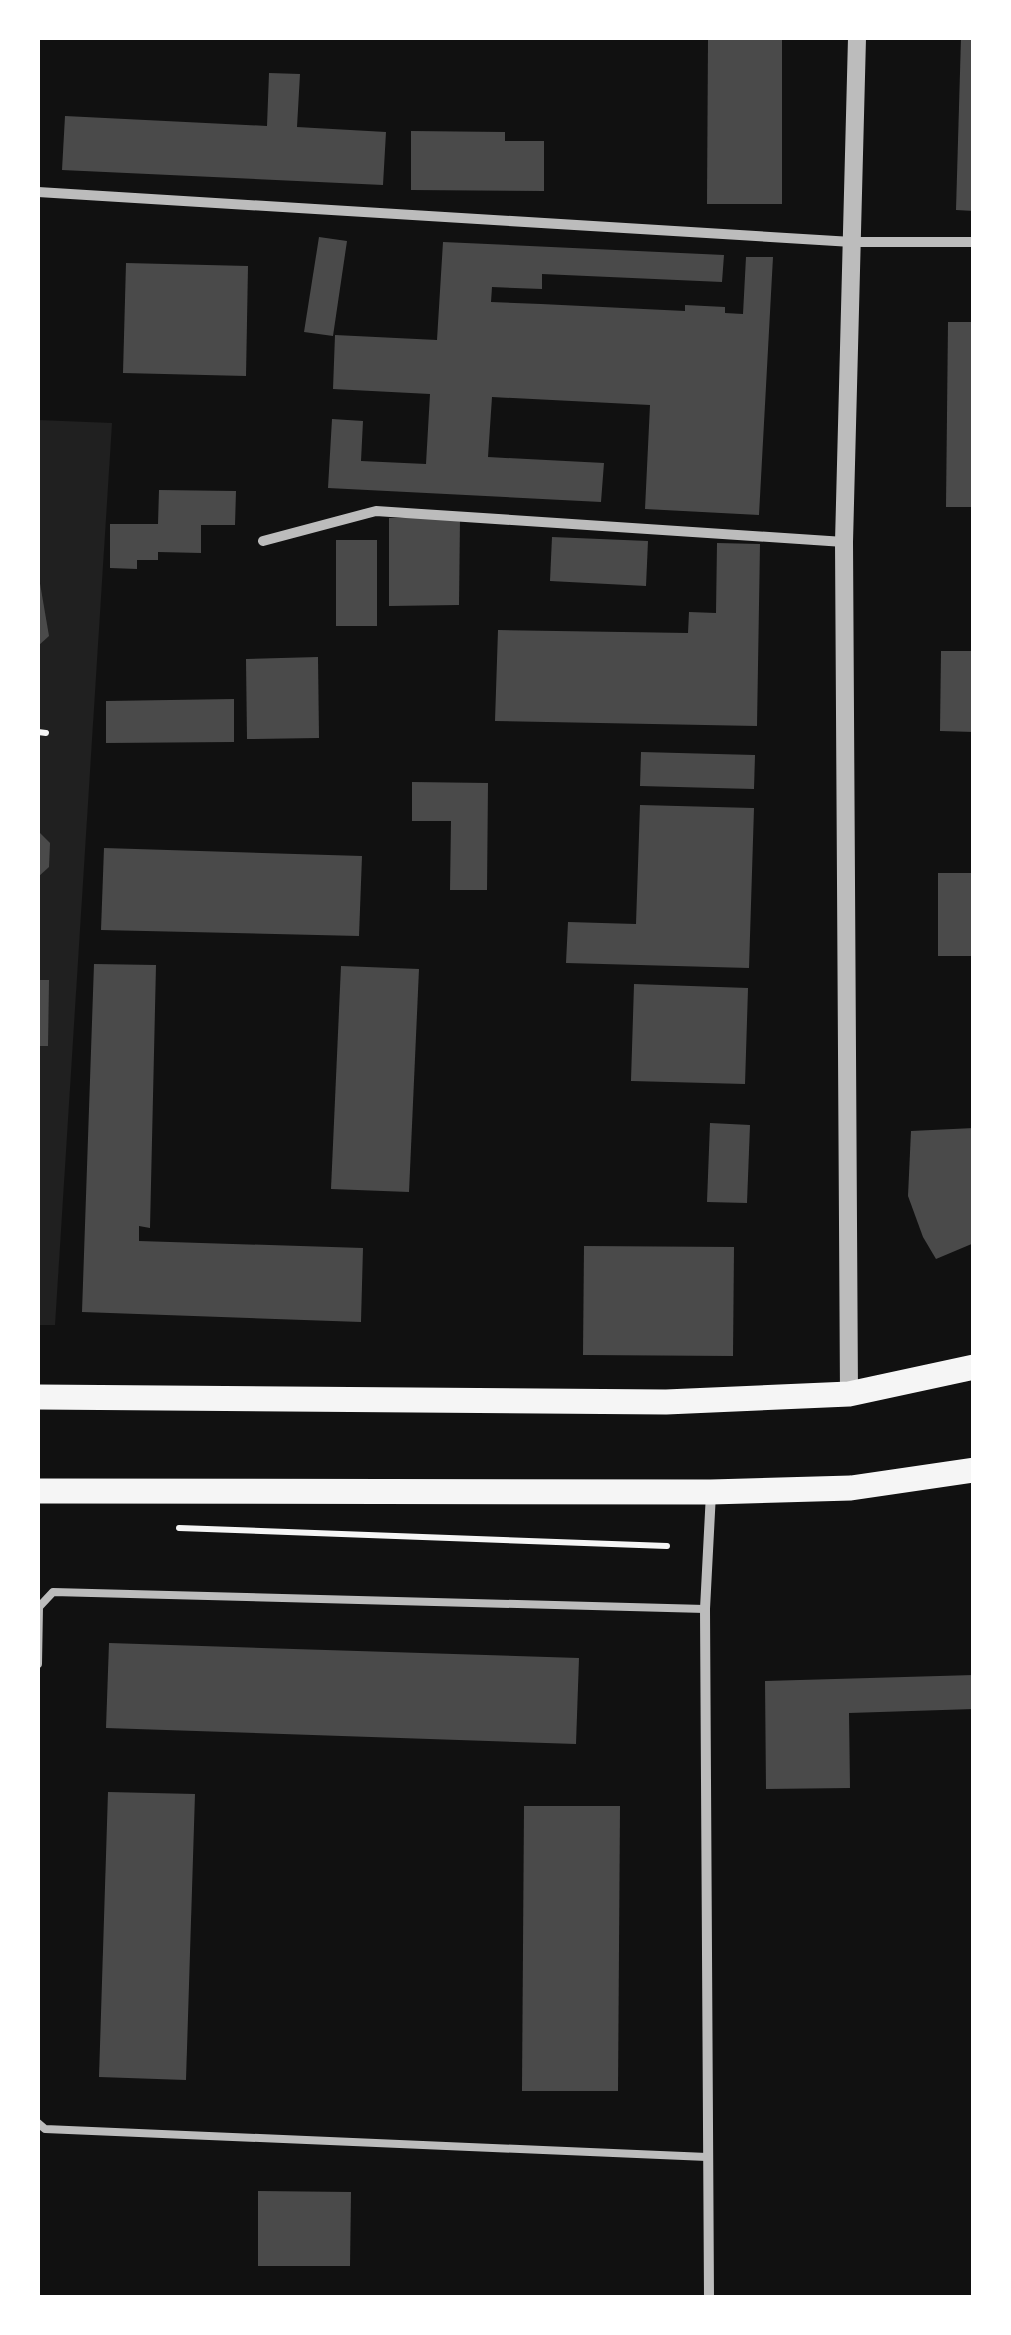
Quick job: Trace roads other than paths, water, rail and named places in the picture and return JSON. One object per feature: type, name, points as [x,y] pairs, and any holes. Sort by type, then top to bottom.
[{"type":"main road","points":[[38,1397],[666,1402],[849,1394],[974,1367]]},
{"type":"main road","points":[[38,1491],[711,1492],[851,1488],[974,1470]]},
{"type":"street","points":[[849,1394],[844,542],[856,38]]},
{"type":"street","points":[[38,192],[852,242],[974,242]]},
{"type":"street","points":[[264,541],[376,511],[844,542]]},
{"type":"street","points":[[709,2298],[705,1609],[711,1492]]},
{"type":"lane","points":[[38,1664],[39,1606],[54,1592],[705,1609]]},
{"type":"lane","points":[[38,2123],[44,2129],[706,2157]]}]
